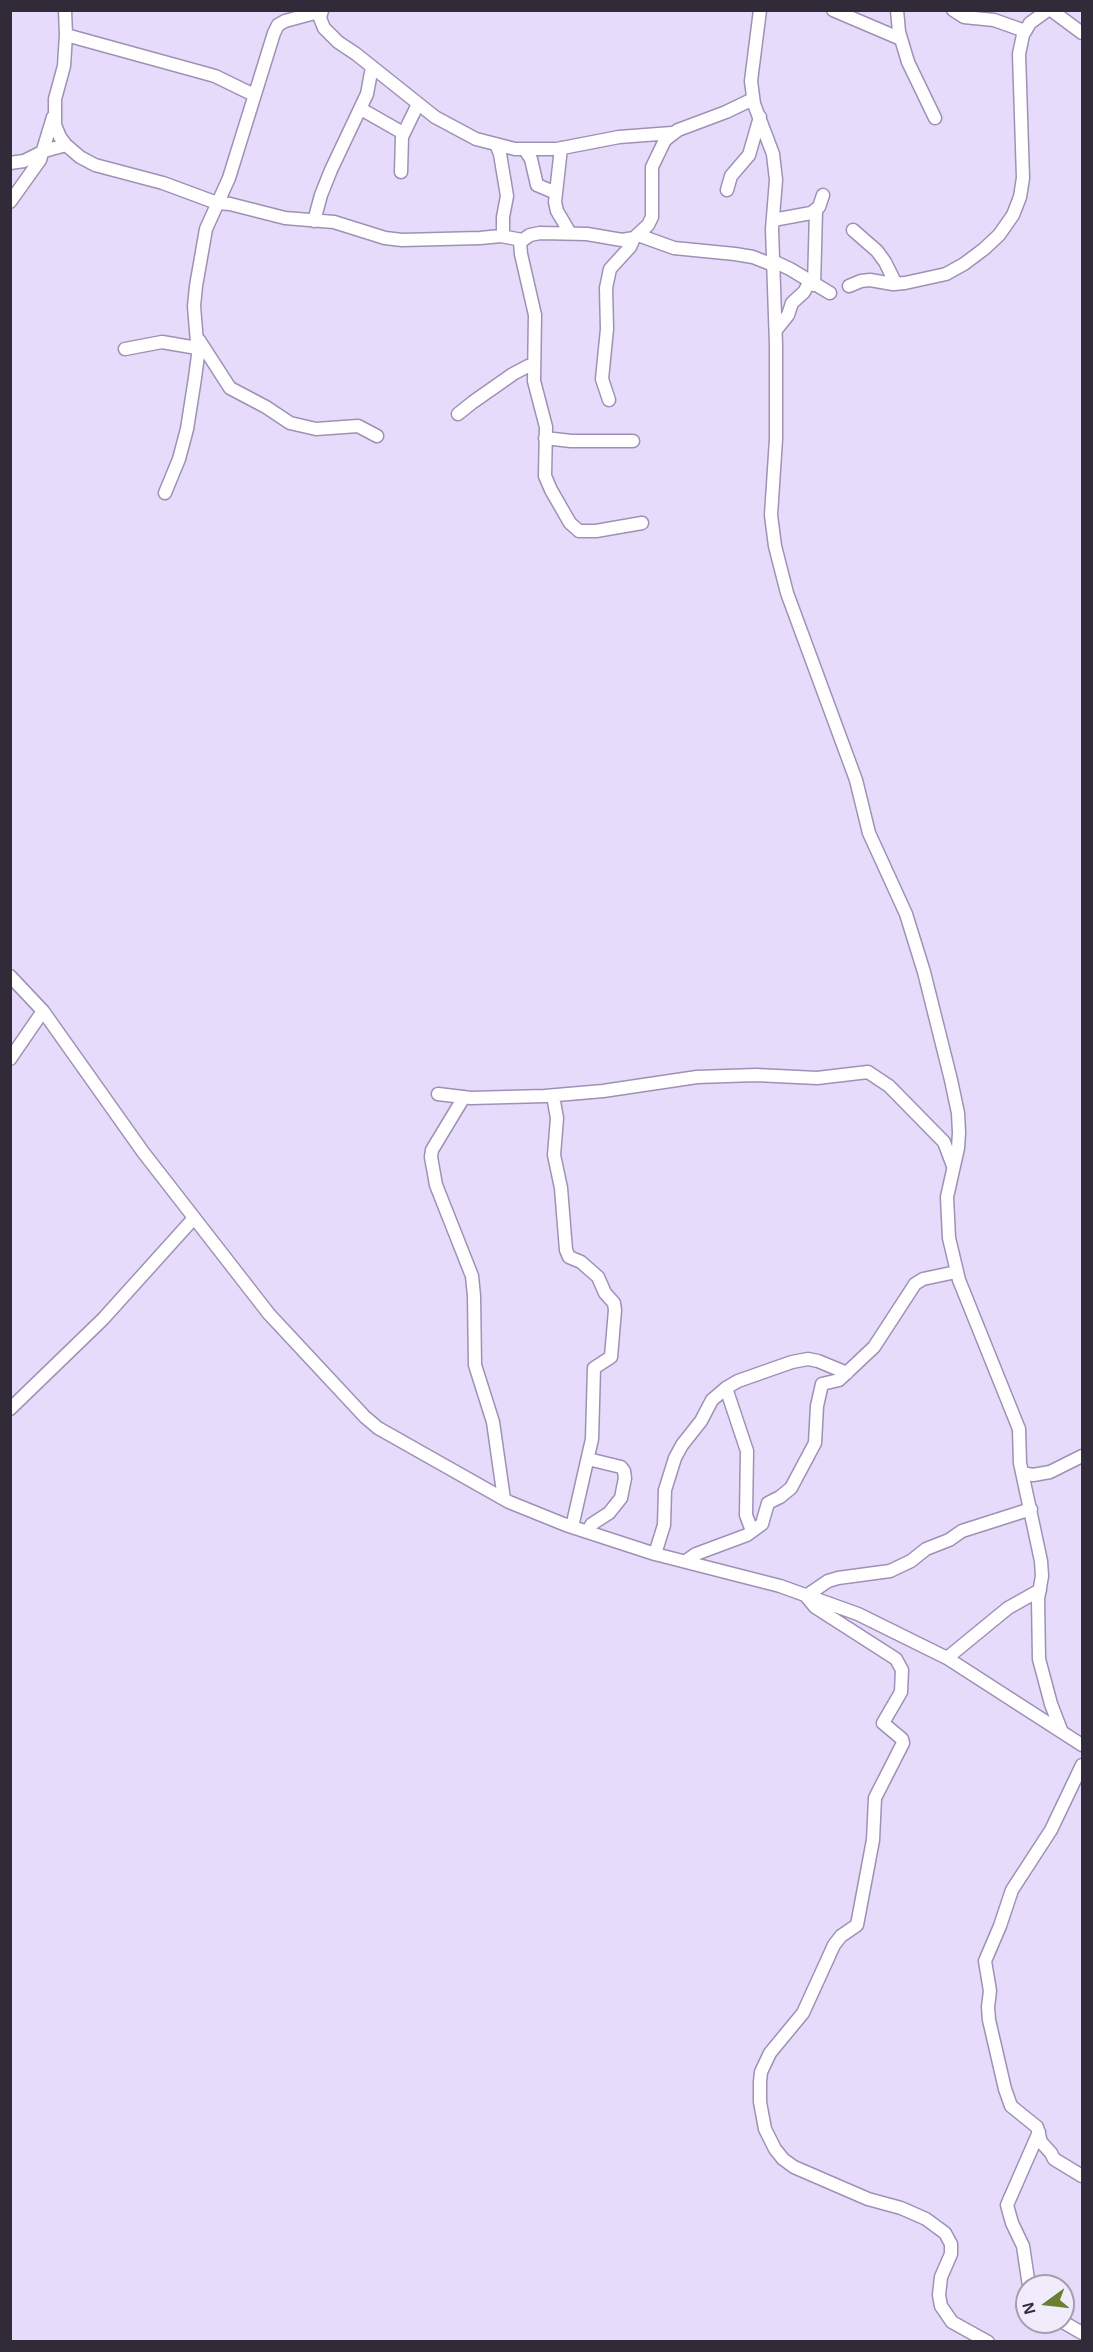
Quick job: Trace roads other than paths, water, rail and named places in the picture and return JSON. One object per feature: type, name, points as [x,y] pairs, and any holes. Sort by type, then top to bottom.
[{"type":"street","points":[[10,201],[24,184],[44,151],[64,66],[65,10]]},
{"type":"street","points":[[760,10],[751,81],[753,99],[769,139],[776,180],[773,220],[776,439],[771,515],[775,546],[787,592],[856,780],[869,832],[906,914],[924,972],[958,1113],[958,1148],[947,1197],[947,1217],[956,1272],[1019,1432],[1022,1473],[1041,1556],[1038,1633],[1040,1659],[1050,1704],[1061,1730]]},
{"type":"street","points":[[833,10],[901,39]]},
{"type":"street","points":[[897,10],[901,39],[915,80],[935,118]]},
{"type":"street","points":[[953,10],[964,16],[994,21],[1025,31]]},
{"type":"street","points":[[322,11],[320,18],[328,33],[435,117],[476,140],[525,150],[561,148],[619,137],[674,133]]},
{"type":"street","points":[[165,493],[179,459],[187,429],[195,378],[197,342],[194,306],[199,265],[207,229],[232,169],[278,25],[322,11]]},
{"type":"street","points":[[849,286],[870,280],[896,284],[932,278],[964,264],[999,235],[1013,215],[1020,197],[1023,178],[1019,54],[1025,31],[1030,23],[1047,11],[1083,33]]},
{"type":"street","points":[[66,35],[215,76],[254,95]]},
{"type":"street","points":[[314,221],[331,170],[367,94],[372,67]]},
{"type":"street","points":[[609,400],[602,379],[607,329],[606,288],[610,269],[630,247],[636,236],[648,225],[652,217],[652,167],[657,153],[665,140],[674,133],[753,99]]},
{"type":"street","points":[[401,172],[400,147],[403,133],[418,104]]},
{"type":"street","points":[[361,109],[403,133]]},
{"type":"street","points":[[54,113],[60,137],[80,157],[95,165],[162,183],[217,203],[230,204],[285,218],[334,222],[386,238],[402,240],[503,236],[522,240]]},
{"type":"street","points":[[727,190],[731,176],[749,155],[760,117]]},
{"type":"street","points":[[496,144],[500,154],[507,196],[503,217],[503,236]]},
{"type":"street","points":[[10,163],[24,161],[44,151],[66,145]]},
{"type":"street","points":[[561,148],[556,193],[557,211],[570,233]]},
{"type":"street","points":[[525,150],[531,159],[537,185],[556,193]]},
{"type":"street","points":[[776,330],[788,315],[792,303],[812,283],[816,211],[823,195]]},
{"type":"street","points":[[773,220],[816,211]]},
{"type":"street","points":[[853,230],[877,251],[896,284]]},
{"type":"street","points":[[536,392],[535,315],[520,246],[522,240],[530,235],[570,233],[622,240],[636,236],[674,248],[753,257],[790,269],[830,293]]},
{"type":"street","points":[[125,349],[162,342],[197,342]]},
{"type":"street","points":[[197,342],[230,388],[290,423],[316,429],[358,426],[377,436]]},
{"type":"street","points":[[535,354],[528,366],[527,377],[536,392],[546,426],[545,476],[570,523],[579,531],[596,531],[642,523]]},
{"type":"street","points":[[458,414],[472,402],[528,366]]},
{"type":"street","points":[[545,438],[571,441],[633,441]]},
{"type":"street","points":[[10,976],[43,1011],[143,1152],[269,1314],[365,1417],[402,1443],[504,1499],[572,1527],[655,1554],[751,1578],[858,1614],[947,1658],[1083,1745]]},
{"type":"street","points":[[10,1059],[43,1011]]},
{"type":"street","points":[[438,1094],[464,1097],[554,1096],[687,1078],[756,1075],[817,1078],[868,1072],[889,1086],[944,1142],[953,1166]]},
{"type":"street","points":[[554,1096],[556,1118],[554,1155],[561,1188],[566,1250],[569,1257],[581,1262],[597,1277],[614,1304],[615,1310],[611,1357],[594,1368],[592,1438],[572,1527]]},
{"type":"street","points":[[464,1097],[432,1150],[431,1163],[436,1185],[472,1276],[475,1365],[493,1422],[504,1499]]},
{"type":"street","points":[[10,1409],[103,1319],[194,1218]]},
{"type":"street","points":[[686,1561],[696,1554],[722,1546],[762,1524],[768,1503],[791,1488],[815,1443],[817,1406],[822,1384],[839,1380],[874,1347],[915,1284],[923,1279],[956,1272]]},
{"type":"street","points":[[655,1554],[664,1525],[665,1490],[675,1458],[701,1421],[712,1400],[726,1388],[750,1376],[792,1362],[808,1359],[832,1365],[847,1372]]},
{"type":"street","points":[[726,1388],[747,1451],[746,1515],[752,1531]]},
{"type":"street","points":[[1022,1473],[1033,1475],[1050,1472],[1083,1456]]},
{"type":"street","points":[[587,1532],[592,1524],[609,1513],[621,1498],[624,1478],[624,1471],[621,1467],[588,1459]]},
{"type":"street","points":[[807,1596],[828,1581],[899,1568],[922,1552],[949,1540],[962,1531],[1031,1509]]},
{"type":"street","points":[[947,1658],[999,1615],[1040,1590]]},
{"type":"street","points":[[807,1596],[815,1607],[896,1659],[902,1670],[901,1692],[883,1723],[902,1739],[903,1743],[875,1798],[873,1840],[860,1918],[855,1927],[838,1939],[825,1961],[803,2013],[770,2053],[760,2082],[763,2123],[775,2149],[794,2167],[868,2199],[901,2208],[937,2225],[949,2238],[951,2246],[951,2254],[941,2277],[939,2295],[941,2306],[952,2322],[988,2342]]},
{"type":"street","points":[[1083,1765],[1051,1830],[1012,1890],[985,1961],[990,1991],[989,2020],[1011,2106],[1034,2124],[1041,2142],[1051,2152],[1054,2159],[1083,2176]]},
{"type":"street","points":[[1027,2274],[1023,2246],[1012,2223],[1007,2205],[1039,2132]]}]
